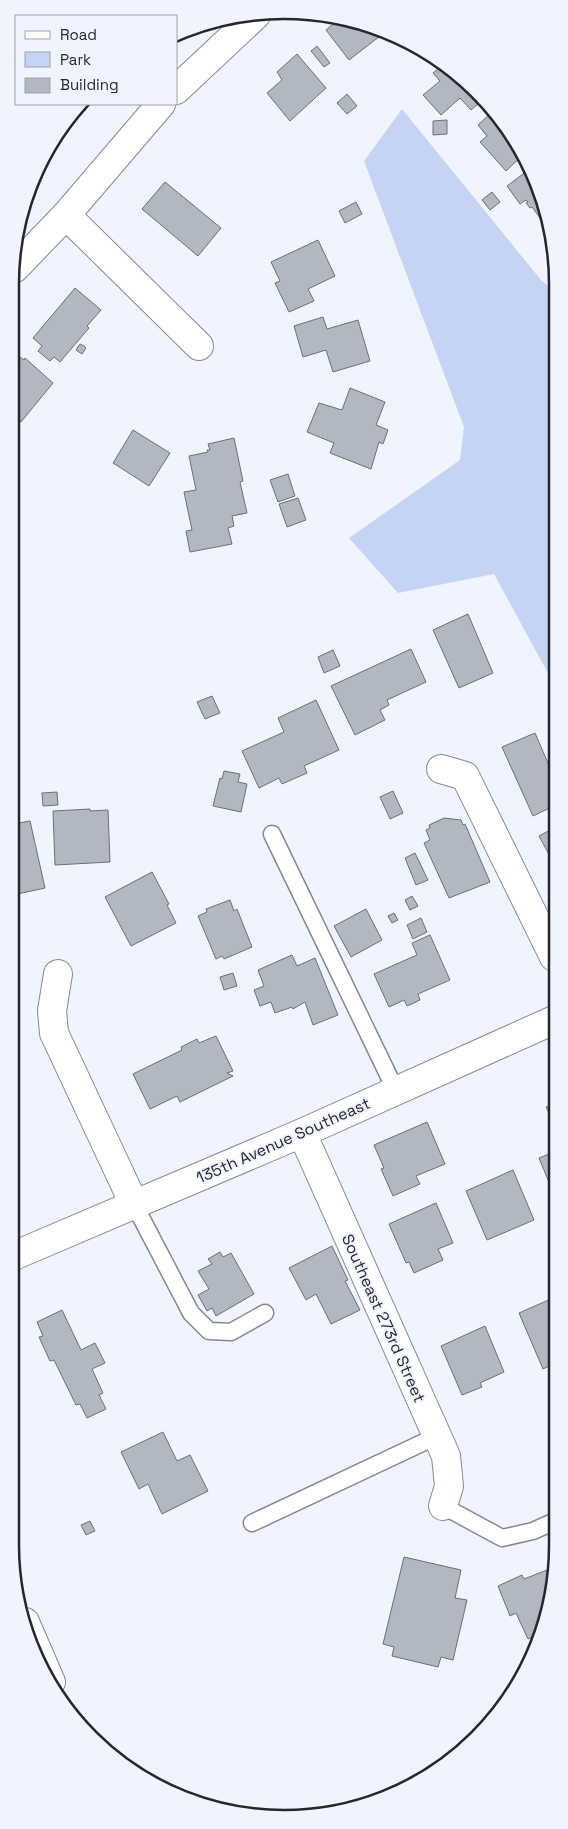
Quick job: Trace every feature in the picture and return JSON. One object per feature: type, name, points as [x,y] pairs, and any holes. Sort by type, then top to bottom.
[{"type":"street","points":[[178,88],[250,21]]},
{"type":"street","points":[[19,263],[66,215],[160,105]]},
{"type":"street","points":[[66,215],[199,346]]},
{"type":"street","points":[[441,769],[465,776],[549,947]]},
{"type":"street","points":[[58,974],[52,1012],[54,1033],[134,1204]]},
{"type":"street","name":"135th Avenue Southeast","points":[[19,1254],[302,1133],[549,1022]]},
{"type":"street","name":"Southeast 273rd Street","points":[[302,1133],[446,1456],[449,1486],[443,1506]]},
{"type":"lane","points":[[272,834],[396,1091]]},
{"type":"lane","points":[[134,1204],[191,1313],[208,1331],[231,1332],[265,1313]]},
{"type":"lane","points":[[252,1523],[437,1436]]},
{"type":"lane","points":[[443,1506],[502,1538],[532,1531],[549,1524]]},
{"type":"green space","points":[[402,109],[541,280],[549,286],[549,675],[494,574],[398,593],[349,538],[460,460],[464,427],[364,161]]},
{"type":"building","points":[[334,24],[379,37],[349,60],[326,30]]},
{"type":"building","points":[[317,46],[330,63],[324,67],[311,51]]},
{"type":"building","points":[[297,54],[326,88],[290,121],[267,93],[282,80],[277,72]]},
{"type":"building","points":[[438,69],[472,96],[478,104],[471,110],[460,98],[441,115],[423,95],[440,81],[433,73]]},
{"type":"building","points":[[347,94],[357,106],[347,114],[337,103]]},
{"type":"building","points":[[488,116],[514,151],[518,159],[506,171],[480,142],[487,136],[478,125]]},
{"type":"building","points":[[447,120],[447,134],[433,135],[433,121]]},
{"type":"building","points":[[525,173],[541,220],[532,207],[530,208],[526,203],[528,202],[526,200],[520,204],[507,186]]},
{"type":"building","points":[[165,182],[221,228],[198,256],[142,209]]},
{"type":"building","points":[[492,192],[500,202],[490,210],[482,200]]},
{"type":"building","points":[[356,202],[362,214],[345,223],[339,211]]},
{"type":"building","points":[[318,240],[335,276],[308,289],[314,301],[289,312],[275,283],[280,281],[271,262]]},
{"type":"building","points":[[75,288],[101,310],[87,326],[89,328],[60,362],[54,357],[50,361],[38,351],[42,346],[33,338]]},
{"type":"building","points":[[323,317],[327,329],[358,320],[370,361],[333,372],[326,350],[303,357],[294,326]]},
{"type":"building","points":[[80,344],[86,348],[82,354],[76,350]]},
{"type":"building","points":[[19,356],[24,360],[25,358],[53,383],[21,422],[19,420]]},
{"type":"building","points":[[350,388],[385,402],[376,425],[388,430],[383,444],[379,442],[371,469],[330,453],[334,443],[307,432],[319,403],[342,410]]},
{"type":"building","points":[[133,430],[170,453],[149,486],[113,463]]},
{"type":"building","points":[[234,438],[243,481],[240,482],[247,513],[232,516],[234,526],[228,528],[232,544],[190,552],[186,531],[192,530],[184,492],[196,490],[189,456],[208,452],[207,450],[210,450],[208,444]]},
{"type":"building","points":[[288,474],[295,496],[278,502],[270,480]]},
{"type":"building","points":[[298,498],[306,520],[287,527],[279,504]]},
{"type":"building","points":[[468,614],[493,673],[459,688],[433,630]]},
{"type":"building","points":[[411,649],[426,682],[387,700],[389,705],[380,710],[385,720],[355,735],[331,686]]},
{"type":"building","points":[[333,650],[340,666],[324,673],[318,657]]},
{"type":"building","points":[[212,696],[220,713],[205,719],[197,702]]},
{"type":"building","points":[[316,700],[339,750],[304,766],[307,773],[282,784],[279,778],[259,788],[242,751],[284,732],[278,718]]},
{"type":"building","points":[[535,733],[549,765],[549,808],[533,816],[502,747]]},
{"type":"building","points":[[224,771],[240,774],[238,782],[247,784],[241,812],[213,806],[220,778],[222,779]]},
{"type":"building","points":[[393,791],[403,813],[390,819],[380,797]]},
{"type":"building","points":[[57,792],[58,805],[43,806],[42,793]]},
{"type":"building","points":[[90,809],[90,811],[108,810],[110,862],[55,865],[53,811]]},
{"type":"building","points":[[444,818],[461,820],[463,825],[465,824],[490,882],[449,898],[424,843],[430,840],[426,830],[430,828],[429,825]]},
{"type":"building","points":[[30,821],[45,888],[19,894],[19,823]]},
{"type":"building","points":[[549,831],[549,854],[539,836]]},
{"type":"building","points":[[415,853],[428,880],[416,885],[405,858]]},
{"type":"building","points":[[152,872],[169,904],[167,905],[176,923],[131,946],[105,897]]},
{"type":"building","points":[[412,896],[418,906],[410,910],[405,900]]},
{"type":"building","points":[[230,900],[234,911],[237,909],[252,947],[224,959],[222,956],[216,959],[198,916],[207,912],[206,909]]},
{"type":"building","points":[[366,909],[382,940],[351,957],[334,926]]},
{"type":"building","points":[[394,913],[398,920],[392,923],[388,916]]},
{"type":"building","points":[[421,918],[427,932],[413,939],[407,925]]},
{"type":"building","points":[[430,935],[450,980],[418,994],[420,1000],[407,1006],[404,1000],[389,1007],[374,974],[417,955],[412,943]]},
{"type":"building","points":[[292,955],[297,966],[315,958],[338,1015],[313,1025],[305,1002],[293,1009],[292,1007],[275,1013],[271,1002],[260,1006],[254,990],[264,986],[258,970]]},
{"type":"building","points":[[233,973],[237,986],[224,990],[220,977]]},
{"type":"building","points":[[216,1036],[233,1071],[227,1073],[233,1076],[180,1102],[177,1096],[150,1109],[133,1074],[182,1050],[181,1047],[197,1039],[199,1043]]},
{"type":"building","points":[[427,1122],[445,1164],[416,1176],[420,1184],[393,1196],[381,1169],[384,1168],[374,1145]]},
{"type":"building","points":[[549,1154],[549,1182],[539,1158]]},
{"type":"building","points":[[513,1170],[534,1220],[487,1240],[466,1191]]},
{"type":"building","points":[[436,1203],[453,1243],[438,1249],[443,1260],[414,1273],[409,1262],[406,1263],[389,1224]]},
{"type":"building","points":[[332,1246],[348,1280],[345,1281],[360,1310],[331,1324],[316,1294],[306,1300],[289,1268]]},
{"type":"building","points":[[220,1252],[223,1257],[231,1253],[254,1294],[216,1316],[212,1308],[207,1311],[198,1295],[209,1289],[198,1271],[212,1264],[208,1259]]},
{"type":"building","points":[[549,1300],[549,1366],[543,1369],[519,1313]]},
{"type":"building","points":[[62,1310],[81,1350],[95,1343],[105,1363],[92,1369],[103,1393],[99,1395],[106,1409],[87,1418],[80,1404],[76,1405],[54,1360],[50,1361],[39,1337],[43,1336],[37,1322]]},
{"type":"building","points":[[485,1326],[504,1372],[480,1383],[482,1387],[462,1395],[441,1346]]},
{"type":"building","points":[[163,1432],[177,1461],[190,1455],[208,1491],[162,1514],[148,1484],[139,1489],[121,1452]]},
{"type":"building","points":[[90,1521],[95,1531],[86,1535],[81,1525]]},
{"type":"building","points":[[404,1557],[461,1570],[455,1598],[467,1600],[453,1660],[441,1657],[438,1667],[392,1656],[394,1647],[383,1644]]},
{"type":"building","points":[[547,1570],[548,1572],[540,1614],[532,1637],[528,1639],[516,1613],[510,1616],[498,1586],[522,1575],[524,1579]]}]
